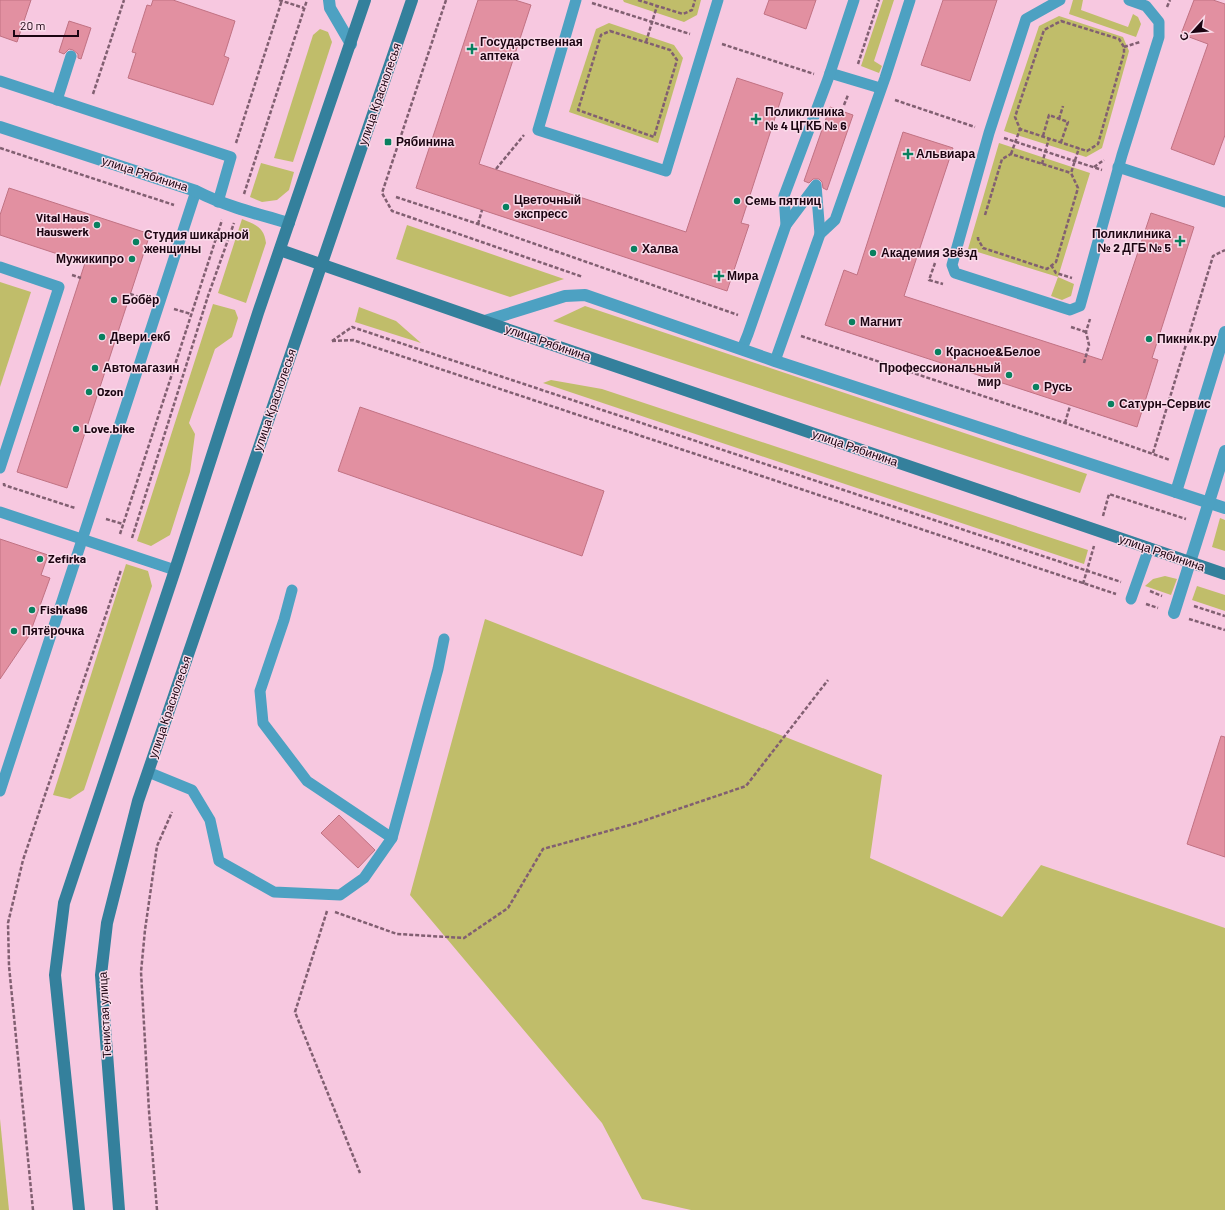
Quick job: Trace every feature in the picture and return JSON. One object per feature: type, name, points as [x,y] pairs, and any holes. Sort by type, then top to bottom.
[{"type":"main road","points":[[79,1210],[55,975],[64,904],[280,250],[365,0]]},
{"type":"main road","name":"улица Краснолесья","points":[[138,801],[412,0]]},
{"type":"main road","name":"улица Рябинина","points":[[280,250],[1225,574]]},
{"type":"main road","name":"Тенистая улица","points":[[119,1210],[101,975],[107,923],[138,801]]},
{"type":"street","points":[[329,0],[330,8],[351,44]]},
{"type":"street","name":"улица Рябинина","points":[[0,127],[196,191],[218,202],[289,223]]},
{"type":"street","name":"улица Рябинина","points":[[485,321],[564,296],[585,295],[742,349],[1225,508]]},
{"type":"street","points":[[1176,492],[1225,332]]},
{"type":"street","points":[[1174,613],[1225,451]]},
{"type":"lane","points":[[576,0],[538,130],[666,171],[718,0]]},
{"type":"lane","points":[[786,225],[784,196],[829,76],[854,0]]},
{"type":"lane","points":[[820,234],[835,220],[910,0]]},
{"type":"lane","points":[[1060,0],[1026,19],[990,133],[952,265],[955,273],[1070,310],[1080,306],[1118,167],[1160,37],[1158,22],[1146,6],[1129,0]]},
{"type":"lane","points":[[57,100],[71,56]]},
{"type":"lane","points":[[829,76],[854,79],[880,88]]},
{"type":"lane","points":[[0,81],[231,157],[218,202]]},
{"type":"lane","points":[[1118,167],[1225,202]]},
{"type":"lane","points":[[742,349],[786,225],[816,185],[820,234],[776,360]]},
{"type":"lane","points":[[0,791],[196,191]]},
{"type":"lane","points":[[0,267],[59,286],[3,473]]},
{"type":"lane","points":[[0,512],[175,570]]},
{"type":"lane","points":[[1132,599],[1149,548]]},
{"type":"lane","points":[[292,590],[284,620],[260,691],[263,723],[307,781],[392,838]]},
{"type":"lane","points":[[148,772],[192,790],[210,820],[219,861],[274,892],[340,895],[364,878],[392,838],[438,669],[444,639]]},
{"type":"path","points":[[88,110],[124,0]]},
{"type":"path","points":[[231,157],[281,0],[304,8]]},
{"type":"path","points":[[32,1210],[9,966],[8,923],[23,860],[127,554],[235,207],[307,0]]},
{"type":"path","points":[[382,193],[446,0]]},
{"type":"path","points":[[638,0],[683,14],[692,10],[695,0]]},
{"type":"path","points":[[844,105],[854,79],[879,0]]},
{"type":"path","points":[[587,1],[705,39],[829,76]]},
{"type":"path","points":[[646,42],[657,6]]},
{"type":"path","points":[[984,217],[1002,159],[1011,154],[1020,129],[1015,118],[1044,30],[1061,21],[1119,39],[1124,47],[1124,53],[1098,144],[1087,151],[1020,129]]},
{"type":"path","points":[[610,31],[646,42],[670,50],[677,60],[654,137],[578,110],[602,35],[610,31]]},
{"type":"path","points":[[1059,119],[1063,106]]},
{"type":"path","points":[[1043,136],[1049,116],[1068,122],[1061,142]]},
{"type":"path","points":[[1042,164],[1049,138]]},
{"type":"path","points":[[0,148],[189,210]]},
{"type":"path","points":[[980,231],[978,239],[983,248],[1047,269],[1056,262],[1078,188],[1071,174],[1079,148]]},
{"type":"path","points":[[1011,154],[1071,174]]},
{"type":"path","points":[[396,197],[753,320]]},
{"type":"path","points":[[115,550],[222,221],[235,207]]},
{"type":"path","points":[[478,224],[482,210]]},
{"type":"path","points":[[215,219],[222,221]]},
{"type":"path","points":[[1153,454],[1213,256],[1225,250]]},
{"type":"path","points":[[65,273],[81,278]]},
{"type":"path","points":[[1225,616],[352,327],[332,341],[353,340],[1225,630]]},
{"type":"path","points":[[785,331],[1065,423],[1185,465]]},
{"type":"path","points":[[1065,423],[1070,406]]},
{"type":"path","points":[[3,473],[4,485],[123,524]]},
{"type":"path","points":[[360,1173],[295,1012],[327,910],[397,934],[464,938],[508,908],[543,848],[637,823],[746,786],[828,680]]},
{"type":"path","points":[[157,1210],[149,1110],[141,972],[145,930],[157,846],[172,812]]},
{"type":"shaded area","points":[[623,0],[701,0],[697,15],[684,22],[624,2]]},
{"type":"shaded area","points":[[883,0],[894,0],[874,61],[882,66],[879,73],[861,66]]},
{"type":"shaded area","points":[[1073,0],[1083,0],[1081,10],[1128,27],[1133,14],[1138,17],[1141,24],[1136,37],[1069,14]]},
{"type":"shaded area","points":[[1059,16],[1123,37],[1129,51],[1102,148],[1086,157],[1004,131],[1039,26]]},
{"type":"shaded area","points":[[609,23],[674,45],[683,58],[658,143],[569,112],[596,29]]},
{"type":"shaded area","points":[[320,29],[328,32],[332,42],[293,162],[274,158],[313,35]]},
{"type":"shaded area","points":[[999,143],[1090,173],[1058,277],[968,249]]},
{"type":"shaded area","points":[[261,163],[294,172],[289,190],[277,200],[262,202],[250,197]]},
{"type":"shaded area","points":[[242,219],[255,225],[261,230],[266,243],[246,303],[218,293]]},
{"type":"shaded area","points":[[407,225],[564,279],[510,297],[396,259]]},
{"type":"shaded area","points":[[1058,277],[1074,284],[1071,296],[1062,300],[1051,296]]},
{"type":"shaded area","points":[[0,282],[31,292],[0,387]]},
{"type":"shaded area","points":[[213,304],[235,310],[238,318],[232,337],[215,349],[189,423],[195,434],[190,472],[170,535],[151,546],[137,541]]},
{"type":"shaded area","points":[[585,306],[1087,474],[1080,493],[553,321]]},
{"type":"shaded area","points":[[359,307],[396,321],[421,343],[355,322]]},
{"type":"shaded area","points":[[551,380],[602,389],[1088,550],[1084,564],[543,383]]},
{"type":"shaded area","points":[[1220,518],[1225,520],[1225,551],[1212,547]]},
{"type":"shaded area","points":[[126,564],[148,571],[152,586],[84,790],[70,799],[53,795]]},
{"type":"shaded area","points":[[1165,576],[1177,579],[1171,595],[1145,586],[1153,579]]},
{"type":"shaded area","points":[[1197,586],[1225,595],[1225,611],[1192,600]]},
{"type":"shaded area","points":[[485,619],[882,775],[870,858],[1002,917],[1041,865],[1225,928],[1225,1210],[691,1210],[642,1199],[602,1123],[410,895]]},
{"type":"shaded area","points":[[0,1119],[9,1210],[0,1210]]},
{"type":"building","points":[[0,0],[31,0],[17,42],[0,36]]},
{"type":"building","points":[[153,0],[173,0],[235,21],[224,56],[229,58],[213,105],[128,78],[136,53],[132,52],[147,5],[151,6]]},
{"type":"building","points":[[478,0],[515,0],[531,5],[479,164],[686,232],[737,78],[783,93],[741,223],[749,225],[727,291],[416,188]]},
{"type":"building","points":[[769,0],[816,0],[806,29],[764,14]]},
{"type":"building","points":[[943,0],[997,0],[970,81],[921,65]]},
{"type":"building","points":[[1194,0],[1213,0],[1225,4],[1225,135],[1214,165],[1171,149],[1208,44],[1181,34]]},
{"type":"building","points":[[69,21],[91,28],[81,59],[78,58],[78,54],[73,50],[69,49],[64,54],[59,52]]},
{"type":"building","points":[[830,107],[853,115],[827,190],[823,188],[822,182],[819,179],[813,179],[809,183],[804,181]]},
{"type":"building","points":[[903,132],[953,148],[904,296],[1102,360],[1151,213],[1194,227],[1152,358],[1158,360],[1137,427],[825,325],[844,270],[857,275]]},
{"type":"building","points":[[9,188],[150,234],[67,488],[17,472],[85,263],[0,235],[0,215]]},
{"type":"building","points":[[360,407],[604,491],[582,556],[338,471]]},
{"type":"building","points":[[0,539],[48,555],[41,575],[50,578],[29,636],[0,679]]},
{"type":"building","points":[[1221,736],[1225,737],[1225,857],[1187,844]]},
{"type":"building","points":[[339,815],[375,850],[358,868],[321,833]]},
{"type":"place","name":"Государственная аптека","points":[[472,49]]},
{"type":"place","name":"Поликлиника № 4 ЦГКБ № 6","points":[[756,119]]},
{"type":"place","name":"Рябинина","points":[[388,142]]},
{"type":"place","name":"Альвиара","points":[[908,154]]},
{"type":"place","name":"Семь пятниц","points":[[737,201]]},
{"type":"place","name":"Цветочный экспресс","points":[[506,207]]},
{"type":"place","name":"Vital Haus Hauswerk","points":[[97,225]]},
{"type":"place","name":"Поликлиника № 2 ДГБ № 5","points":[[1180,241]]},
{"type":"place","name":"Студия шикарной женщины","points":[[136,242]]},
{"type":"place","name":"Халва","points":[[634,249]]},
{"type":"place","name":"Академия Звёзд","points":[[873,253]]},
{"type":"place","name":"Мужикипро","points":[[132,259]]},
{"type":"place","name":"Мира","points":[[719,276]]},
{"type":"place","name":"Бобёр","points":[[114,300]]},
{"type":"place","name":"Магнит","points":[[852,322]]},
{"type":"place","name":"Двери.екб","points":[[102,337]]},
{"type":"place","name":"Пикник.ру","points":[[1149,339]]},
{"type":"place","name":"Красное&Белое","points":[[938,352]]},
{"type":"place","name":"Автомагазин","points":[[95,368]]},
{"type":"place","name":"Профессиональный мир","points":[[1009,375]]},
{"type":"place","name":"Русь","points":[[1036,387]]},
{"type":"place","name":"Ozon","points":[[89,392]]},
{"type":"place","name":"Сатурн-Сервис","points":[[1111,404]]},
{"type":"place","name":"Love.bike","points":[[76,429]]},
{"type":"place","name":"Zefirka","points":[[40,559]]},
{"type":"place","name":"Fishka96","points":[[32,610]]},
{"type":"place","name":"Пятёрочка","points":[[14,631]]}]
